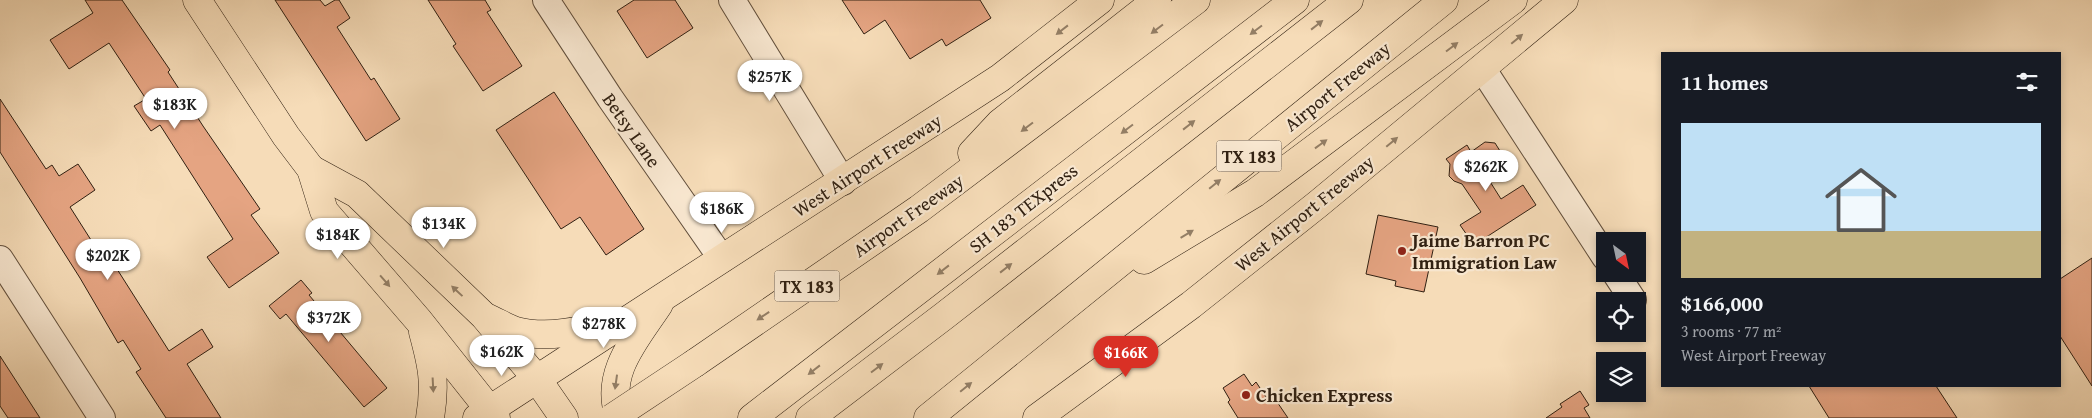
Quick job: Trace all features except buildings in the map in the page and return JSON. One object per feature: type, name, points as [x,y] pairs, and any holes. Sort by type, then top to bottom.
[{"type":"main road","points":[[198,0],[286,136],[311,170],[324,211],[420,321],[488,415]]},
{"type":"main road","name":"West Airport Freeway","points":[[488,415],[537,379],[631,317],[843,182],[878,156],[1000,78],[1100,0]]},
{"type":"main road","points":[[919,209],[1000,123],[1157,0]]},
{"type":"main road","name":"Airport Freeway","points":[[612,418],[919,209],[1196,0]]},
{"type":"main road","name":"SH 183 TEXpress","points":[[752,418],[1295,0]]},
{"type":"main road","name":"SH 183 TEXpress","points":[[810,418],[944,316],[1349,0]]},
{"type":"main road","name":"Airport Freeway","points":[[928,418],[1444,0]]},
{"type":"main road","points":[[1055,314],[1255,192],[1513,0]]},
{"type":"main road","name":"West Airport Freeway","points":[[1037,418],[1191,305],[1318,204],[1564,0]]},
{"type":"main road","points":[[311,170],[357,194],[484,316],[537,379],[564,418]]},
{"type":"main road","points":[[620,418],[615,406],[615,380],[623,358],[665,295]]},
{"type":"main road","points":[[484,316],[515,331],[545,335],[584,330],[631,317]]},
{"type":"main road","points":[[420,321],[432,364],[434,393],[430,418]]},
{"type":"street","name":"Betsy Lane","points":[[546,0],[610,98],[722,260]]},
{"type":"street","points":[[732,0],[843,182]]},
{"type":"street","points":[[1482,68],[1596,243]]},
{"type":"street","points":[[0,259],[102,418]]},
{"type":"place","name":"Jaime Barron PC Immigration Law","points":[[1402,251]]},
{"type":"place","name":"Chicken Express","points":[[1246,395]]}]
